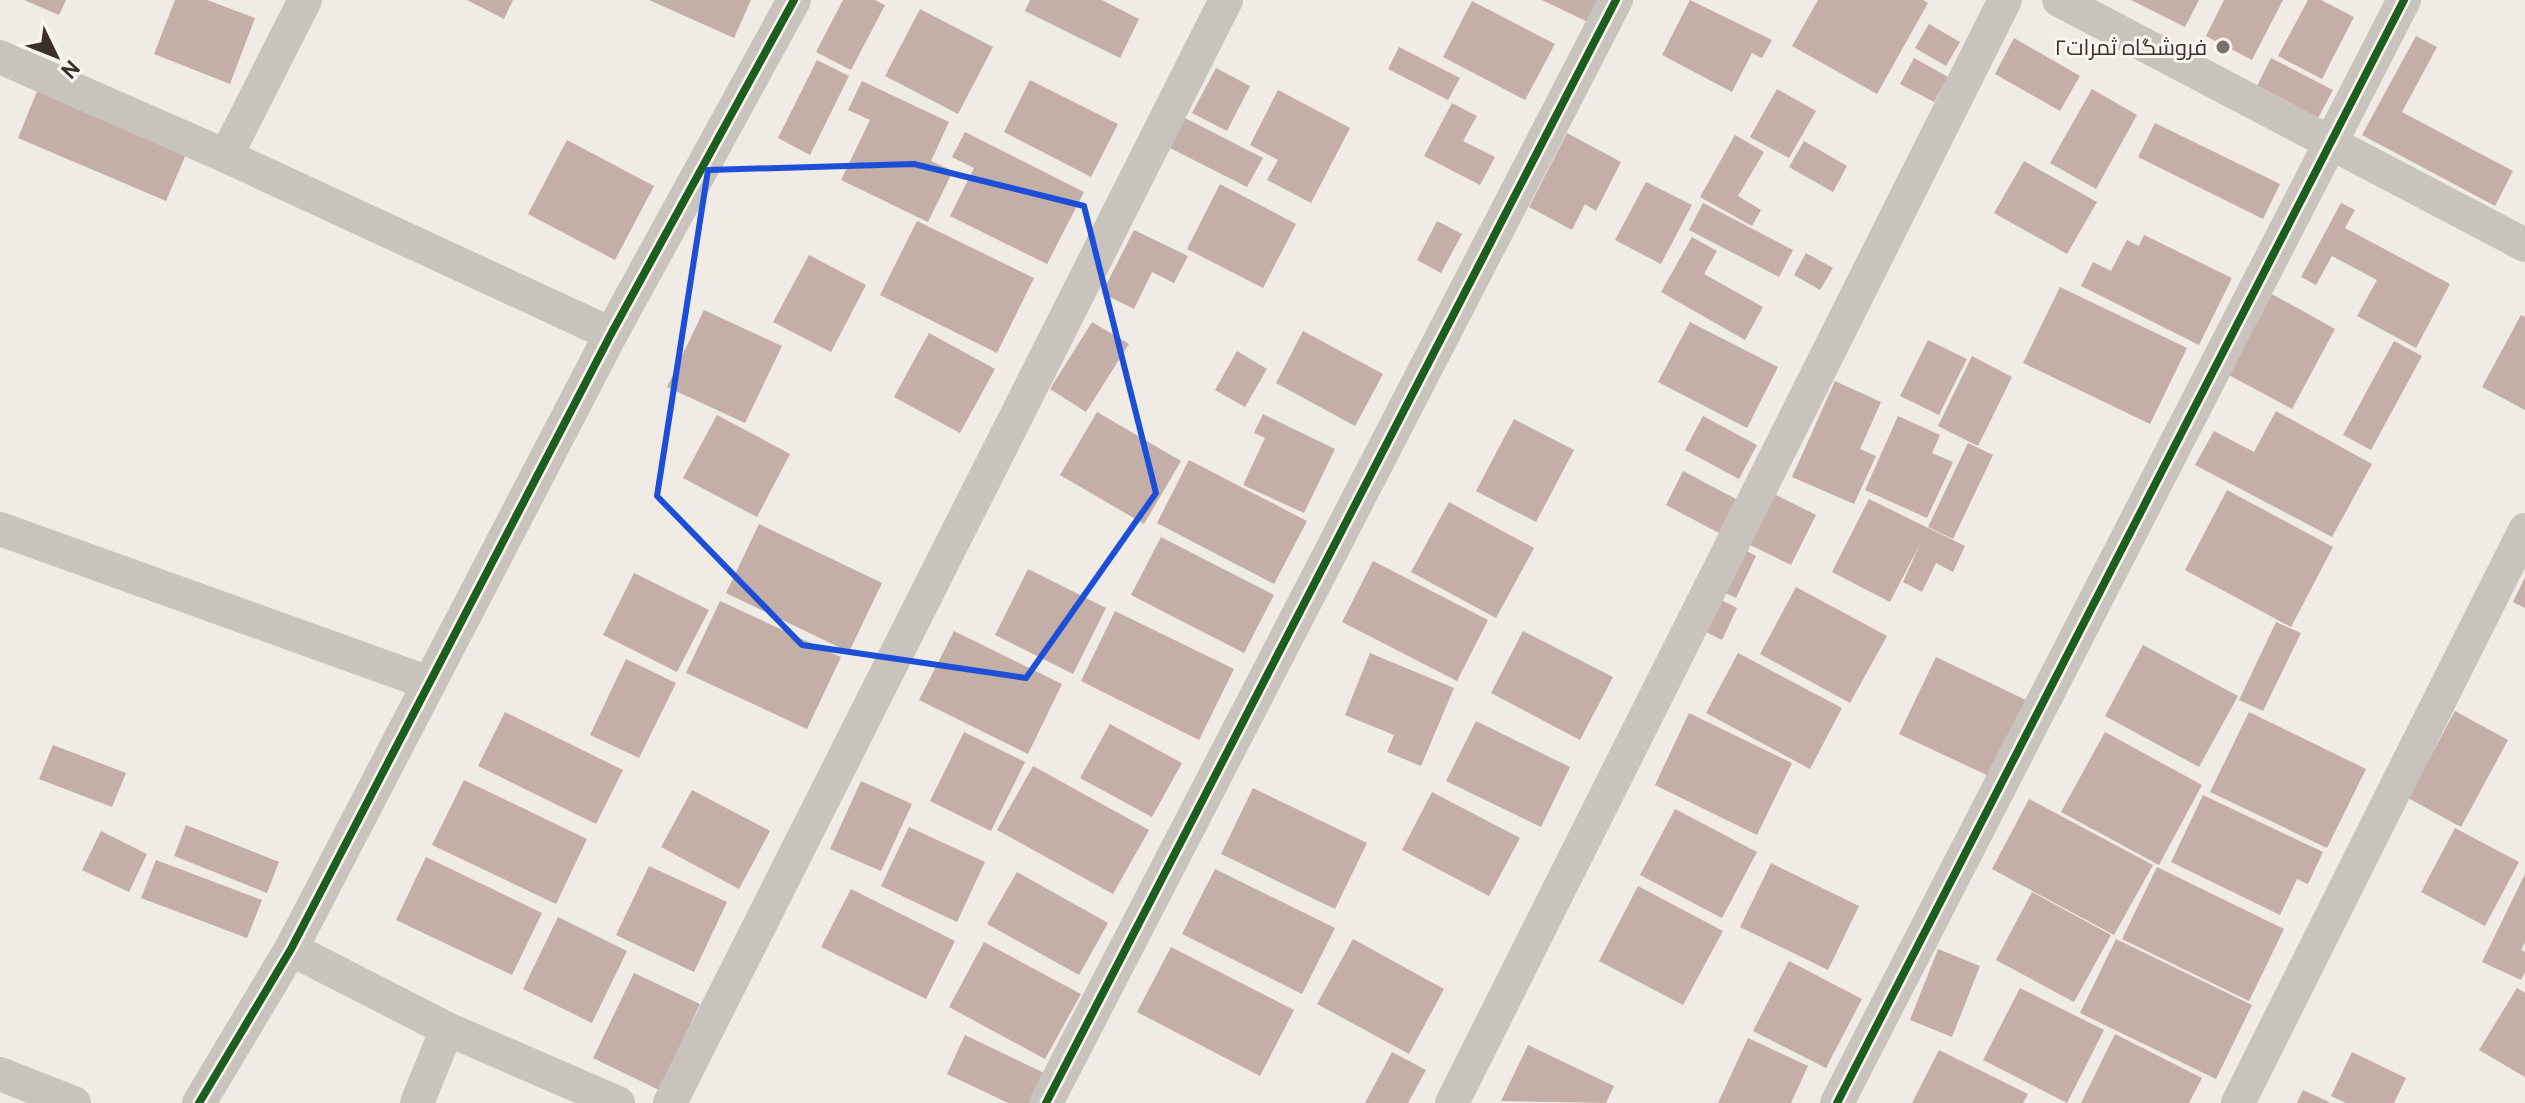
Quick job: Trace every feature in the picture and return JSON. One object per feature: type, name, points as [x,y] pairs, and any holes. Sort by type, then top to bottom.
[{"type":"street","points":[[226,156],[305,0]]},
{"type":"street","points":[[199,1103],[291,949],[611,334],[794,0]]},
{"type":"street","points":[[670,1103],[1226,0]]},
{"type":"street","points":[[1046,1103],[1616,0]]},
{"type":"street","points":[[1452,1103],[2005,0]]},
{"type":"street","points":[[2059,0],[2525,245]]},
{"type":"street","points":[[1837,1103],[2404,0]]},
{"type":"street","points":[[0,57],[226,156],[611,334]]},
{"type":"street","points":[[0,529],[429,683]]},
{"type":"street","points":[[2238,1103],[2525,530]]},
{"type":"street","points":[[291,949],[447,1029],[618,1103]]},
{"type":"street","points":[[417,1103],[447,1029]]},
{"type":"street","points":[[0,1074],[74,1103]]},
{"type":"highlighted area","points":[[914,164],[1084,206],[1156,493],[1026,678],[802,645],[657,496],[708,170]]},
{"type":"building","points":[[24,0],[66,0],[59,15]]},
{"type":"building","points":[[175,0],[207,0],[255,18],[230,84],[154,54]]},
{"type":"building","points":[[467,0],[513,0],[504,19]]},
{"type":"building","points":[[649,0],[751,0],[734,38]]},
{"type":"building","points":[[843,0],[875,0],[885,5],[851,70],[816,52]]},
{"type":"building","points":[[1030,0],[1102,0],[1139,19],[1120,58],[1025,11]]},
{"type":"building","points":[[1542,0],[1601,0],[1590,23]]},
{"type":"building","points":[[1690,0],[1772,40],[1762,58],[1752,53],[1732,92],[1662,55]]},
{"type":"building","points":[[1818,0],[1923,0],[1928,3],[1877,94],[1792,46]]},
{"type":"building","points":[[2131,0],[2199,0],[2185,27]]},
{"type":"building","points":[[2224,0],[2283,0],[2252,60],[2206,36]]},
{"type":"building","points":[[2308,0],[2321,0],[2354,17],[2322,79],[2278,56]]},
{"type":"building","points":[[1472,1],[1555,44],[1525,100],[1443,57]]},
{"type":"building","points":[[920,9],[993,47],[958,114],[885,76]]},
{"type":"building","points":[[1929,24],[1960,42],[1946,66],[1915,48]]},
{"type":"building","points":[[2416,36],[2437,47],[2402,112],[2513,171],[2495,206],[2362,135]]},
{"type":"building","points":[[2014,38],[2080,76],[2060,111],[1995,74]]},
{"type":"building","points":[[1399,47],[1460,78],[1448,100],[1388,69]]},
{"type":"building","points":[[1914,58],[1948,77],[1934,102],[1900,84]]},
{"type":"building","points":[[2271,58],[2333,90],[2316,122],[2255,90]]},
{"type":"building","points":[[817,60],[849,76],[810,155],[778,138]]},
{"type":"building","points":[[1216,68],[1250,86],[1227,131],[1192,113]]},
{"type":"building","points":[[1030,80],[1118,124],[1091,177],[1004,132]]},
{"type":"building","points":[[862,81],[949,122],[931,161],[953,171],[928,222],[841,180],[870,120],[848,110]]},
{"type":"building","points":[[38,89],[187,152],[166,201],[18,138]]},
{"type":"building","points":[[1777,89],[1816,111],[1789,158],[1750,137]]},
{"type":"building","points":[[2092,89],[2137,115],[2096,189],[2050,163]]},
{"type":"building","points":[[1278,90],[1350,128],[1311,203],[1267,180],[1278,160],[1250,145]]},
{"type":"building","points":[[1452,103],[1477,116],[1463,141],[1495,157],[1480,185],[1424,156]]},
{"type":"building","points":[[1185,118],[1263,158],[1247,187],[1170,148]]},
{"type":"building","points":[[2155,123],[2280,184],[2263,219],[2138,157]]},
{"type":"building","points":[[965,132],[1084,192],[1047,264],[950,216],[974,168],[952,157]]},
{"type":"building","points":[[1567,133],[1621,162],[1596,211],[1585,204],[1572,230],[1529,207]]},
{"type":"building","points":[[1735,135],[1764,152],[1738,196],[1761,210],[1752,226],[1700,197]]},
{"type":"building","points":[[567,140],[654,186],[615,260],[528,214]]},
{"type":"building","points":[[1804,141],[1847,166],[1833,192],[1789,167]]},
{"type":"building","points":[[2024,161],[2097,202],[2067,254],[1994,213]]},
{"type":"building","points":[[1646,182],[1692,205],[1661,264],[1615,240]]},
{"type":"building","points":[[1220,184],[1296,224],[1263,288],[1187,249]]},
{"type":"building","points":[[1703,203],[1793,250],[1779,277],[1689,230]]},
{"type":"building","points":[[2341,203],[2355,210],[2345,228],[2450,284],[2416,348],[2357,316],[2377,280],[2332,256],[2316,285],[2301,277]]},
{"type":"building","points":[[917,221],[1034,278],[997,353],[880,295]]},
{"type":"building","points":[[1437,221],[1462,234],[1441,273],[1417,260]]},
{"type":"building","points":[[1134,230],[1188,256],[1174,283],[1152,272],[1134,309],[1102,293]]},
{"type":"building","points":[[2144,235],[2232,278],[2199,345],[2081,286],[2093,262],[2111,271],[2127,240],[2139,246]]},
{"type":"building","points":[[1692,237],[1717,251],[1704,274],[1763,307],[1745,340],[1661,292]]},
{"type":"building","points":[[1806,253],[1833,268],[1820,290],[1794,275]]},
{"type":"building","points":[[809,255],[866,285],[831,352],[773,322]]},
{"type":"building","points":[[2060,287],[2187,348],[2150,424],[2023,363]]},
{"type":"building","points":[[2270,293],[2335,329],[2292,409],[2227,374]]},
{"type":"building","points":[[704,310],[782,346],[745,423],[667,387]]},
{"type":"building","points":[[2521,315],[2525,317],[2525,410],[2482,387]]},
{"type":"building","points":[[1092,322],[1129,344],[1086,412],[1050,389]]},
{"type":"building","points":[[1690,322],[1778,367],[1747,428],[1658,382]]},
{"type":"building","points":[[1303,331],[1383,374],[1355,426],[1276,383]]},
{"type":"building","points":[[929,333],[995,369],[960,433],[894,397]]},
{"type":"building","points":[[1928,340],[1967,359],[1939,415],[1900,396]]},
{"type":"building","points":[[2394,341],[2422,356],[2371,450],[2343,435]]},
{"type":"building","points":[[1237,351],[1267,369],[1245,407],[1215,390]]},
{"type":"building","points":[[1972,356],[2012,377],[1978,446],[1938,426]]},
{"type":"building","points":[[1835,381],[1881,402],[1860,449],[1876,456],[1854,504],[1792,477]]},
{"type":"building","points":[[2276,411],[2372,464],[2332,537],[2195,465],[2214,431],[2254,452]]},
{"type":"building","points":[[1097,412],[1181,461],[1144,524],[1060,475]]},
{"type":"building","points":[[1263,414],[1335,449],[1304,513],[1243,485],[1265,438],[1254,433]]},
{"type":"building","points":[[717,415],[790,454],[757,517],[683,478]]},
{"type":"building","points":[[1703,416],[1757,445],[1739,479],[1685,450]]},
{"type":"building","points":[[1898,416],[1940,435],[1932,453],[1953,462],[1927,518],[1865,490]]},
{"type":"building","points":[[1514,419],[1574,450],[1536,522],[1476,491]]},
{"type":"building","points":[[1968,443],[1993,455],[1953,539],[1928,527]]},
{"type":"building","points":[[1189,460],[1307,521],[1274,584],[1157,523]]},
{"type":"building","points":[[1683,471],[1736,499],[1719,533],[1666,505]]},
{"type":"building","points":[[2227,490],[2333,547],[2291,627],[2185,570]]},
{"type":"building","points":[[1772,493],[1816,515],[1791,565],[1746,543]]},
{"type":"building","points":[[1869,499],[1965,546],[1953,572],[1936,563],[1922,592],[1903,582],[1921,542],[1890,602],[1832,572]]},
{"type":"building","points":[[1449,502],[1534,548],[1496,618],[1411,572]]},
{"type":"building","points":[[759,524],[882,583],[849,652],[726,593]]},
{"type":"building","points":[[1161,537],[1274,595],[1244,653],[1131,595]]},
{"type":"building","points":[[1741,548],[1756,556],[1736,598],[1721,591]]},
{"type":"building","points":[[1373,561],[1488,620],[1457,681],[1342,622]]},
{"type":"building","points":[[1028,569],[1106,608],[1073,674],[995,635]]},
{"type":"building","points":[[634,573],[709,610],[677,672],[603,635]]},
{"type":"building","points":[[2525,577],[2525,608],[2513,602]]},
{"type":"building","points":[[1796,587],[1887,636],[1850,703],[1760,654]]},
{"type":"building","points":[[1717,598],[1737,608],[1722,640],[1702,630]]},
{"type":"building","points":[[720,601],[841,657],[807,729],[686,673]]},
{"type":"building","points":[[1115,611],[1234,669],[1199,740],[1081,681]]},
{"type":"building","points":[[2276,622],[2301,633],[2263,711],[2239,700]]},
{"type":"building","points":[[954,631],[1062,684],[1028,754],[919,700]]},
{"type":"building","points":[[1523,631],[1613,677],[1580,740],[1491,693]]},
{"type":"building","points":[[2143,645],[2238,696],[2199,767],[2105,716]]},
{"type":"building","points":[[1370,653],[1454,688],[1421,766],[1387,752],[1394,735],[1345,715]]},
{"type":"building","points":[[1738,653],[1842,708],[1810,769],[1706,713]]},
{"type":"building","points":[[1936,657],[2028,701],[1991,777],[1899,734]]},
{"type":"building","points":[[626,659],[676,683],[639,758],[590,735]]},
{"type":"building","points":[[2455,711],[2508,740],[2461,827],[2408,798]]},
{"type":"building","points":[[505,712],[623,770],[596,824],[478,766]]},
{"type":"building","points":[[2249,712],[2366,769],[2327,848],[2210,792]]},
{"type":"building","points":[[1689,713],[1792,763],[1757,835],[1655,785]]},
{"type":"building","points":[[1476,721],[1570,767],[1541,827],[1446,781]]},
{"type":"building","points":[[1110,724],[1182,763],[1152,817],[1080,778]]},
{"type":"building","points":[[964,732],[1025,762],[991,831],[930,801]]},
{"type":"building","points":[[2105,732],[2202,785],[2159,865],[2061,812]]},
{"type":"building","points":[[53,745],[126,773],[112,807],[39,779]]},
{"type":"building","points":[[1033,766],[1149,830],[1113,894],[997,830]]},
{"type":"building","points":[[464,780],[587,839],[556,904],[432,845]]},
{"type":"building","points":[[861,781],[912,804],[881,871],[830,849]]},
{"type":"building","points":[[1253,788],[1367,843],[1335,909],[1221,854]]},
{"type":"building","points":[[692,790],[770,831],[739,889],[661,847]]},
{"type":"building","points":[[1432,792],[1520,838],[1489,896],[1402,850]]},
{"type":"building","points":[[2203,795],[2323,852],[2308,884],[2297,879],[2280,915],[2171,862]]},
{"type":"building","points":[[2029,799],[2153,865],[2114,935],[1992,869]]},
{"type":"building","points":[[1675,809],[1757,852],[1722,918],[1640,875]]},
{"type":"building","points":[[186,825],[279,862],[267,893],[174,856]]},
{"type":"building","points":[[909,827],[985,862],[957,922],[881,886]]},
{"type":"building","points":[[2455,828],[2519,862],[2485,926],[2421,892]]},
{"type":"building","points":[[101,831],[147,854],[129,892],[82,870]]},
{"type":"building","points":[[426,857],[542,913],[512,975],[396,920]]},
{"type":"building","points":[[156,860],[262,900],[247,938],[141,898]]},
{"type":"building","points":[[1771,863],[1859,906],[1828,970],[1740,927]]},
{"type":"building","points":[[649,866],[727,902],[694,972],[616,935]]},
{"type":"building","points":[[2157,867],[2284,929],[2249,1001],[2122,939]]},
{"type":"building","points":[[1215,869],[1335,928],[1302,994],[1182,934]]},
{"type":"building","points":[[1017,872],[1108,923],[1079,975],[987,924]]},
{"type":"building","points":[[2525,874],[2525,942],[2521,950],[2525,952],[2525,972],[2521,980],[2482,962]]},
{"type":"building","points":[[1638,886],[1723,931],[1683,1005],[1599,961]]},
{"type":"building","points":[[851,889],[955,941],[926,999],[821,947]]},
{"type":"building","points":[[2032,892],[2111,935],[2074,1002],[1996,960]]},
{"type":"building","points":[[558,917],[627,951],[592,1023],[523,989]]},
{"type":"building","points":[[1353,939],[1444,989],[1409,1054],[1317,1004]]},
{"type":"building","points":[[2116,939],[2252,1005],[2216,1079],[2080,1013]]},
{"type":"building","points":[[984,942],[1081,994],[1045,1059],[949,1007]]},
{"type":"building","points":[[1171,947],[1294,1010],[1260,1076],[1137,1012]]},
{"type":"building","points":[[1938,949],[1980,966],[1952,1037],[1910,1020]]},
{"type":"building","points":[[1789,961],[1862,999],[1826,1068],[1753,1031]]},
{"type":"building","points":[[634,973],[700,1004],[659,1090],[593,1058]]},
{"type":"building","points":[[2020,988],[2104,1030],[2067,1103],[1983,1060]]},
{"type":"building","points":[[2517,988],[2525,993],[2525,1077],[2479,1050]]},
{"type":"building","points":[[2115,1034],[2202,1078],[2189,1103],[2081,1103]]},
{"type":"building","points":[[965,1035],[1044,1073],[1030,1103],[1008,1103],[947,1074]]},
{"type":"building","points":[[1748,1038],[1808,1066],[1791,1103],[1718,1103]]},
{"type":"building","points":[[1528,1045],[1614,1086],[1606,1103],[1501,1101]]},
{"type":"building","points":[[1939,1050],[2028,1094],[2023,1103],[1912,1103]]},
{"type":"building","points":[[1392,1052],[1426,1070],[1408,1103],[1365,1103]]},
{"type":"building","points":[[2352,1052],[2406,1078],[2394,1103],[2346,1103],[2331,1096]]},
{"type":"building","points":[[2303,1090],[2331,1103],[2297,1103]]},
{"type":"cycle path","points":[[199,1103],[291,949],[611,334],[794,0]]},
{"type":"cycle path","points":[[1046,1103],[1616,0]]},
{"type":"cycle path","points":[[1837,1103],[2404,0]]},
{"type":"place","name":"فروشگاه ثمرات٢","points":[[2223,47]]}]
